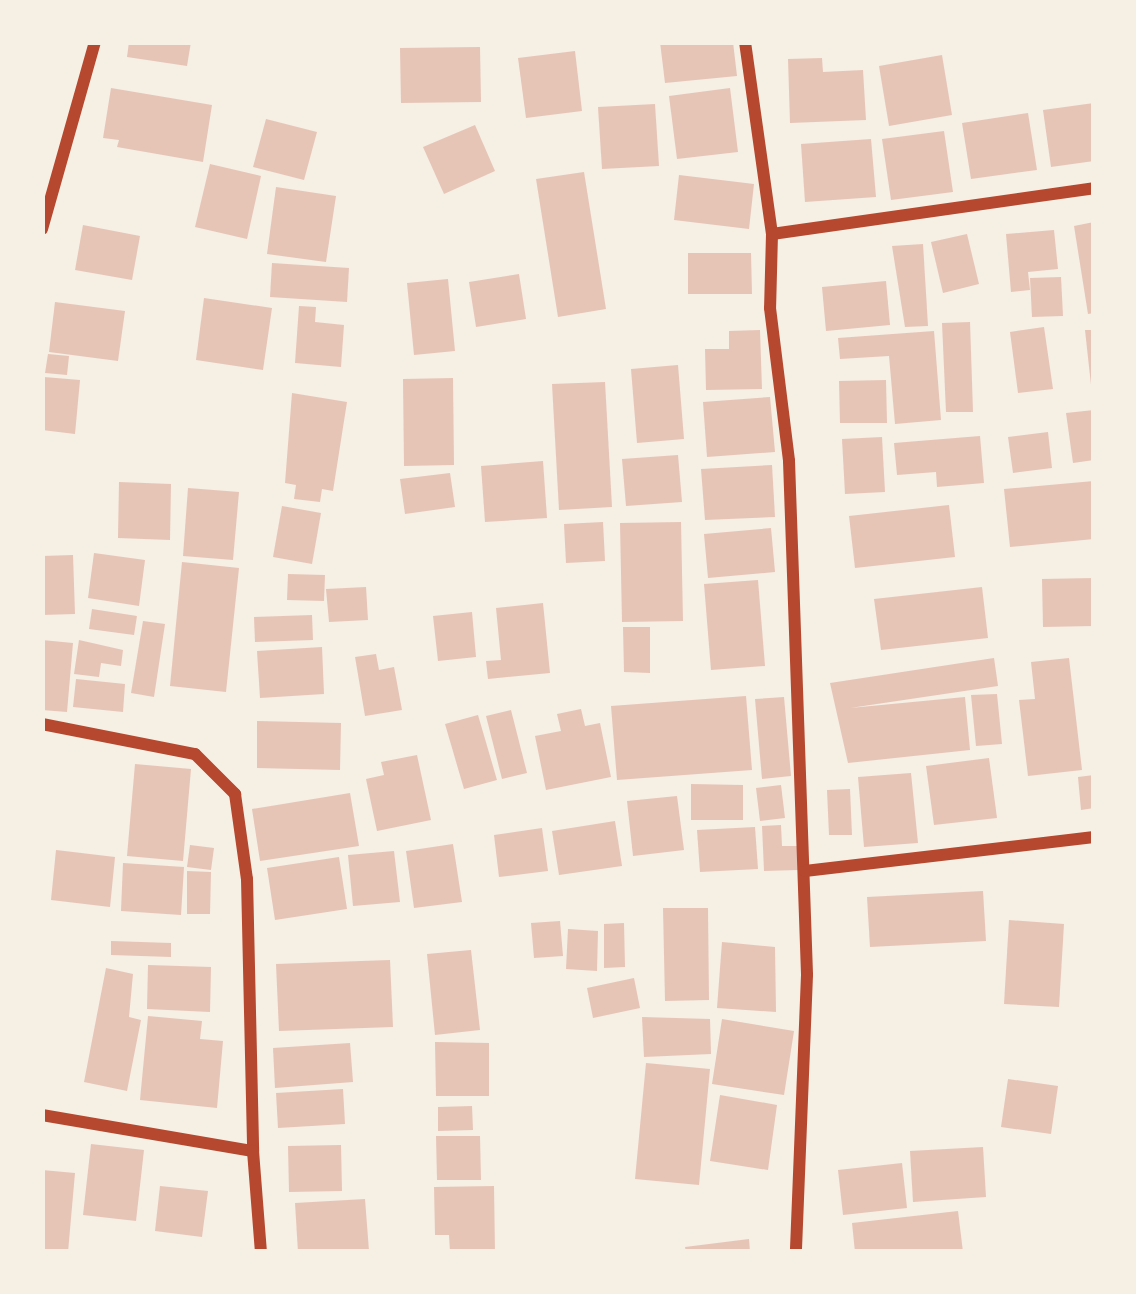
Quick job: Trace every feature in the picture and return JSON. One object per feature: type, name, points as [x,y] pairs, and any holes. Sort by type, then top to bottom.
[{"type":"street","points":[[42,229],[95,42]]},
{"type":"street","points":[[745,42],[772,234],[805,871],[796,1252]]},
{"type":"street","points":[[772,234],[1094,188]]},
{"type":"street","points":[[42,724],[195,754],[235,794],[247,879],[253,1151],[261,1252]]},
{"type":"street","points":[[805,871],[1094,837]]},
{"type":"street","points":[[42,1115],[253,1151]]},
{"type":"building","points":[[129,42],[191,42],[187,66],[127,57]]},
{"type":"building","points":[[660,42],[733,42],[737,76],[665,83]]},
{"type":"building","points":[[480,47],[481,102],[401,103],[400,48]]},
{"type":"building","points":[[575,51],[582,111],[526,118],[518,58]]},
{"type":"building","points":[[942,55],[952,115],[889,126],[879,66]]},
{"type":"building","points":[[822,58],[823,72],[863,70],[866,120],[790,123],[788,59]]},
{"type":"building","points":[[111,88],[212,105],[203,162],[117,147],[119,140],[103,138]]},
{"type":"building","points":[[730,88],[738,152],[677,159],[669,96]]},
{"type":"building","points":[[1094,103],[1094,161],[1051,167],[1043,110]]},
{"type":"building","points":[[655,104],[659,166],[602,169],[598,107]]},
{"type":"building","points":[[1028,113],[1037,170],[971,179],[962,123]]},
{"type":"building","points":[[266,119],[317,132],[304,180],[253,167]]},
{"type":"building","points":[[475,125],[495,171],[444,194],[423,147]]},
{"type":"building","points":[[944,131],[953,192],[891,200],[882,139]]},
{"type":"building","points":[[871,139],[876,197],[805,202],[801,144]]},
{"type":"building","points":[[210,164],[261,176],[247,239],[195,227]]},
{"type":"building","points":[[584,172],[606,309],[558,317],[536,179]]},
{"type":"building","points":[[679,175],[754,184],[749,229],[674,220]]},
{"type":"building","points":[[276,187],[336,196],[326,262],[267,254]]},
{"type":"building","points":[[1094,222],[1094,313],[1088,314],[1074,226]]},
{"type":"building","points":[[83,225],[140,236],[132,280],[75,270]]},
{"type":"building","points":[[1054,230],[1058,269],[1028,272],[1030,290],[1011,292],[1006,234]]},
{"type":"building","points":[[967,234],[979,284],[943,293],[931,242]]},
{"type":"building","points":[[923,244],[928,326],[905,327],[892,246]]},
{"type":"building","points":[[688,253],[751,253],[752,294],[688,294]]},
{"type":"building","points":[[272,263],[349,268],[347,302],[270,297]]},
{"type":"building","points":[[519,274],[526,319],[476,327],[469,282]]},
{"type":"building","points":[[1061,277],[1063,316],[1032,317],[1030,278]]},
{"type":"building","points":[[448,279],[455,351],[414,355],[407,283]]},
{"type":"building","points":[[886,281],[890,325],[826,331],[822,287]]},
{"type":"building","points":[[204,298],[272,308],[263,370],[196,360]]},
{"type":"building","points":[[55,302],[125,311],[118,361],[49,352]]},
{"type":"building","points":[[299,306],[316,307],[315,322],[344,325],[341,367],[295,363]]},
{"type":"building","points":[[970,322],[973,412],[946,412],[942,323]]},
{"type":"building","points":[[1044,327],[1053,389],[1018,393],[1010,332]]},
{"type":"building","points":[[760,330],[762,389],[706,390],[705,349],[729,349],[729,331]]},
{"type":"building","points":[[1085,330],[1094,330],[1094,385],[1091,385]]},
{"type":"building","points":[[934,331],[941,420],[895,424],[889,356],[840,359],[838,338]]},
{"type":"building","points":[[48,354],[69,356],[67,375],[45,373]]},
{"type":"building","points":[[678,365],[684,439],[637,443],[631,369]]},
{"type":"building","points":[[44,377],[80,380],[75,434],[42,430]]},
{"type":"building","points":[[453,378],[454,465],[404,466],[403,379]]},
{"type":"building","points":[[886,380],[887,423],[840,423],[839,381]]},
{"type":"building","points":[[605,382],[612,507],[559,510],[552,384]]},
{"type":"building","points":[[292,393],[347,402],[333,491],[322,489],[320,502],[294,499],[296,485],[285,483]]},
{"type":"building","points":[[770,397],[775,452],[707,457],[703,402]]},
{"type":"building","points":[[1094,410],[1094,460],[1073,463],[1066,413]]},
{"type":"building","points":[[1048,432],[1052,468],[1013,473],[1008,437]]},
{"type":"building","points":[[980,436],[984,483],[937,487],[936,472],[897,475],[894,443]]},
{"type":"building","points":[[882,437],[885,492],[845,494],[842,439]]},
{"type":"building","points":[[678,455],[682,502],[626,506],[622,459]]},
{"type":"building","points":[[543,461],[547,518],[485,522],[481,466]]},
{"type":"building","points":[[772,465],[775,517],[705,520],[701,469]]},
{"type":"building","points":[[450,473],[455,507],[405,514],[400,479]]},
{"type":"building","points":[[1094,481],[1094,539],[1010,547],[1004,489]]},
{"type":"building","points":[[119,482],[171,484],[170,540],[118,538]]},
{"type":"building","points":[[188,488],[239,492],[233,560],[183,556]]},
{"type":"building","points":[[949,505],[955,557],[855,568],[849,516]]},
{"type":"building","points":[[282,506],[321,513],[312,564],[273,557]]},
{"type":"building","points":[[603,522],[605,561],[566,563],[564,524]]},
{"type":"building","points":[[681,522],[683,621],[622,622],[620,523]]},
{"type":"building","points":[[771,528],[775,572],[708,578],[704,534]]},
{"type":"building","points":[[94,553],[145,560],[139,606],[88,598]]},
{"type":"building","points":[[73,555],[75,614],[42,615],[42,556]]},
{"type":"building","points":[[182,562],[239,568],[226,692],[170,686]]},
{"type":"building","points":[[288,574],[325,575],[324,601],[287,600]]},
{"type":"building","points":[[1094,578],[1094,626],[1043,627],[1042,579]]},
{"type":"building","points":[[758,580],[765,666],[711,670],[704,584]]},
{"type":"building","points":[[366,587],[368,620],[329,622],[326,589]]},
{"type":"building","points":[[982,587],[988,638],[881,650],[874,599]]},
{"type":"building","points":[[543,603],[550,673],[488,679],[486,661],[501,660],[496,608]]},
{"type":"building","points":[[92,609],[137,616],[134,635],[89,629]]},
{"type":"building","points":[[472,612],[476,657],[438,661],[433,616]]},
{"type":"building","points":[[312,615],[313,640],[255,642],[254,617]]},
{"type":"building","points":[[143,621],[165,624],[154,697],[131,693]]},
{"type":"building","points":[[623,627],[650,627],[650,673],[624,672]]},
{"type":"building","points":[[42,640],[73,643],[67,712],[42,710]]},
{"type":"building","points":[[79,640],[123,650],[121,666],[101,663],[99,677],[74,674]]},
{"type":"building","points":[[322,647],[324,694],[260,698],[257,651]]},
{"type":"building","points":[[376,654],[379,670],[394,667],[402,710],[365,716],[355,657]]},
{"type":"building","points":[[994,658],[998,686],[850,708],[965,697],[970,750],[848,763],[830,683]]},
{"type":"building","points":[[1069,658],[1082,770],[1028,776],[1019,700],[1035,699],[1031,662]]},
{"type":"building","points":[[76,679],[125,684],[123,712],[73,707]]},
{"type":"building","points":[[997,694],[1002,744],[976,746],[971,695]]},
{"type":"building","points":[[746,696],[752,770],[617,780],[611,706]]},
{"type":"building","points":[[784,697],[791,776],[762,779],[755,699]]},
{"type":"building","points":[[581,709],[585,726],[600,723],[611,777],[546,790],[535,736],[561,731],[557,714]]},
{"type":"building","points":[[511,710],[527,773],[502,779],[486,716]]},
{"type":"building","points":[[478,715],[497,780],[464,789],[445,724]]},
{"type":"building","points":[[257,721],[341,723],[340,770],[257,768]]},
{"type":"building","points":[[417,755],[431,820],[377,831],[366,779],[384,775],[381,762]]},
{"type":"building","points":[[989,758],[997,818],[934,825],[926,766]]},
{"type":"building","points":[[135,764],[191,769],[183,861],[127,856]]},
{"type":"building","points":[[911,773],[918,843],[864,847],[858,777]]},
{"type":"building","points":[[1094,775],[1094,808],[1081,810],[1078,777]]},
{"type":"building","points":[[691,784],[743,785],[743,820],[691,820]]},
{"type":"building","points":[[781,785],[785,818],[760,821],[756,788]]},
{"type":"building","points":[[850,789],[852,835],[829,835],[827,790]]},
{"type":"building","points":[[350,793],[359,846],[260,861],[252,809]]},
{"type":"building","points":[[677,796],[684,850],[633,856],[627,801]]},
{"type":"building","points":[[615,821],[622,866],[559,875],[552,831]]},
{"type":"building","points":[[781,825],[782,846],[797,846],[798,870],[764,871],[762,826]]},
{"type":"building","points":[[755,827],[758,869],[700,872],[697,830]]},
{"type":"building","points":[[542,828],[548,871],[499,877],[494,835]]},
{"type":"building","points":[[453,844],[462,902],[414,908],[406,851]]},
{"type":"building","points":[[190,845],[214,848],[211,870],[187,867]]},
{"type":"building","points":[[56,850],[115,857],[110,907],[51,900]]},
{"type":"building","points":[[394,851],[400,902],[353,906],[348,855]]},
{"type":"building","points":[[339,857],[347,909],[275,920],[267,868]]},
{"type":"building","points":[[123,863],[184,867],[181,915],[121,911]]},
{"type":"building","points":[[187,871],[211,872],[210,914],[187,914]]},
{"type":"building","points":[[983,891],[986,941],[870,947],[867,897]]},
{"type":"building","points":[[663,908],[708,908],[709,1000],[665,1001]]},
{"type":"building","points":[[1009,920],[1064,924],[1059,1007],[1004,1004]]},
{"type":"building","points":[[560,921],[563,956],[534,958],[531,923]]},
{"type":"building","points":[[624,923],[625,967],[604,968],[604,924]]},
{"type":"building","points":[[568,929],[598,931],[597,971],[566,969]]},
{"type":"building","points":[[111,941],[171,943],[171,957],[111,955]]},
{"type":"building","points":[[722,942],[775,947],[776,1012],[717,1008]]},
{"type":"building","points":[[471,950],[480,1030],[435,1035],[427,954]]},
{"type":"building","points":[[390,960],[393,1027],[279,1031],[276,964]]},
{"type":"building","points":[[148,965],[211,967],[210,1012],[147,1009]]},
{"type":"building","points":[[106,968],[133,974],[129,1017],[141,1020],[127,1091],[84,1082]]},
{"type":"building","points":[[634,978],[640,1008],[593,1018],[587,988]]},
{"type":"building","points":[[148,1016],[202,1021],[200,1039],[223,1041],[217,1108],[140,1100]]},
{"type":"building","points":[[642,1017],[710,1019],[711,1054],[644,1057]]},
{"type":"building","points":[[722,1019],[794,1031],[784,1095],[712,1084]]},
{"type":"building","points":[[435,1042],[489,1043],[489,1096],[436,1096]]},
{"type":"building","points":[[350,1043],[353,1082],[275,1088],[273,1048]]},
{"type":"building","points":[[646,1063],[710,1069],[699,1185],[635,1179]]},
{"type":"building","points":[[1008,1079],[1058,1086],[1051,1134],[1001,1127]]},
{"type":"building","points":[[343,1089],[345,1124],[278,1128],[276,1093]]},
{"type":"building","points":[[720,1095],[777,1105],[768,1170],[710,1161]]},
{"type":"building","points":[[472,1106],[473,1130],[438,1131],[438,1107]]},
{"type":"building","points":[[436,1136],[480,1136],[481,1180],[437,1180]]},
{"type":"building","points":[[91,1144],[144,1150],[136,1221],[83,1215]]},
{"type":"building","points":[[341,1145],[342,1191],[289,1192],[288,1146]]},
{"type":"building","points":[[983,1147],[986,1197],[913,1202],[910,1151]]},
{"type":"building","points":[[902,1163],[907,1208],[843,1215],[838,1170]]},
{"type":"building","points":[[42,1170],[75,1173],[68,1252],[42,1252]]},
{"type":"building","points":[[160,1186],[208,1191],[202,1237],[155,1231]]},
{"type":"building","points":[[494,1186],[495,1252],[450,1252],[449,1235],[435,1235],[434,1187]]},
{"type":"building","points":[[365,1199],[369,1251],[298,1252],[295,1203]]},
{"type":"building","points":[[958,1211],[963,1252],[855,1252],[852,1223]]},
{"type":"building","points":[[749,1239],[750,1252],[686,1252],[685,1247]]}]
